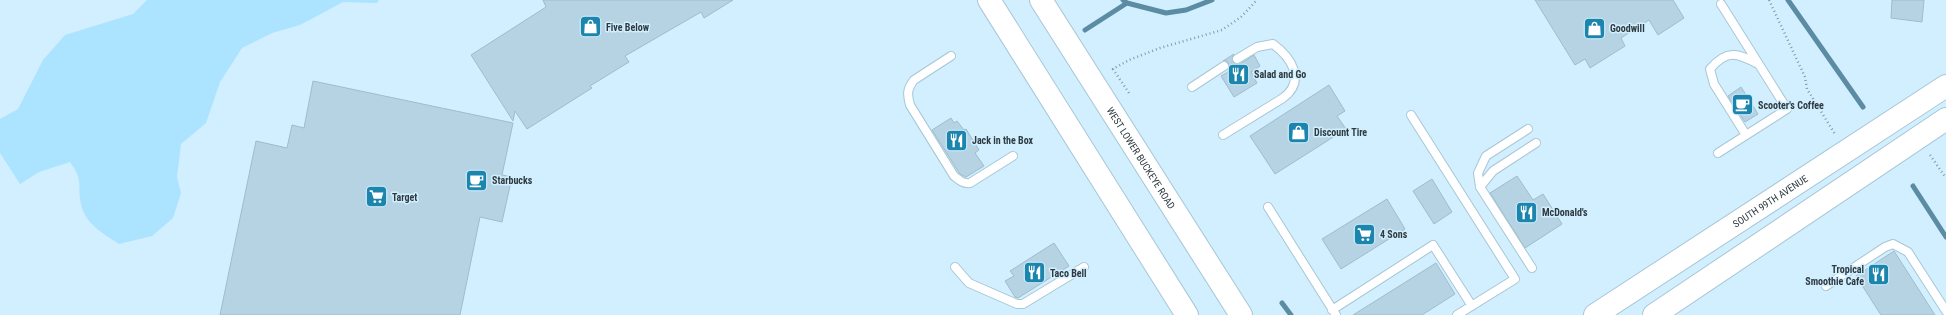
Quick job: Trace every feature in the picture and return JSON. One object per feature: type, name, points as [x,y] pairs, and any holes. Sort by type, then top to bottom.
[{"type":"main road","points":[[989,0],[1187,315]]},
{"type":"main road","name":"WEST LOWER BUCKEYE ROAD","points":[[1041,0],[1241,315]]},
{"type":"main road","name":"SOUTH 99TH AVENUE","points":[[1595,315],[1946,86]]},
{"type":"main road","points":[[1654,315],[1946,119]]},
{"type":"lane","points":[[1718,153],[1787,109],[1721,4]]},
{"type":"lane","points":[[1223,135],[1283,98],[1292,91],[1295,83],[1296,76],[1290,64],[1282,51],[1273,44],[1264,44],[1237,59]]},
{"type":"lane","points":[[1746,135],[1714,84],[1710,69],[1720,58],[1739,54],[1759,64]]},
{"type":"lane","points":[[951,56],[914,80],[906,94],[910,105],[954,176],[960,181],[970,183],[1013,156]]},
{"type":"lane","points":[[1192,87],[1224,66]]},
{"type":"lane","points":[[1411,115],[1515,279],[1457,315]]},
{"type":"lane","points":[[1528,129],[1486,156],[1480,164],[1478,173],[1480,187],[1532,268]]},
{"type":"lane","points":[[1480,187],[1493,171],[1536,143]]},
{"type":"lane","points":[[1268,207],[1334,312],[1433,245],[1472,306]]},
{"type":"lane","points":[[1826,286],[1885,246],[1893,244],[1908,252],[1946,311]]},
{"type":"lane","points":[[955,267],[969,283],[1017,304],[1023,304],[1084,267]]},
{"type":"path","points":[[1129,93],[1113,69],[1129,60],[1160,48],[1222,30],[1241,17],[1257,0]]},
{"type":"path","points":[[1769,0],[1805,77],[1807,89],[1835,134]]},
{"type":"path","points":[[1930,155],[1946,178]]},
{"type":"shaded area","points":[[147,0],[379,0],[377,3],[343,2],[300,25],[272,33],[242,48],[220,82],[206,123],[181,144],[177,177],[181,193],[173,218],[152,236],[119,244],[96,228],[83,211],[80,197],[79,178],[70,162],[39,172],[20,184],[0,153],[0,119],[18,109],[43,60],[65,35],[133,14]]},
{"type":"building","points":[[543,0],[733,0],[704,18],[701,12],[625,56],[629,62],[590,86],[592,88],[527,129],[515,111],[513,121],[471,55],[546,7]]},
{"type":"building","name":"Goodwill","points":[[1535,0],[1673,0],[1684,18],[1658,35],[1649,20],[1621,38],[1625,46],[1590,68],[1585,59],[1575,65]]},
{"type":"building","points":[[1892,0],[1924,0],[1922,22],[1891,18]]},
{"type":"building","name":"Salad and Go","points":[[1234,54],[1232,59],[1235,64],[1240,64],[1254,55],[1260,66],[1251,72],[1257,83],[1234,97],[1221,76],[1228,72],[1229,66],[1227,61],[1223,61]]},
{"type":"building","name":"Target","points":[[313,81],[513,123],[502,175],[512,177],[502,222],[480,217],[460,315],[220,315],[256,141],[287,148],[292,125],[304,128]]},
{"type":"building","name":"Discount Tire","points":[[1329,85],[1345,111],[1337,116],[1346,129],[1275,174],[1250,136]]},
{"type":"building","name":"Scooter's Coffee","points":[[1741,87],[1758,114],[1745,122],[1728,96]]},
{"type":"building","name":"Jack in the Box","points":[[951,118],[954,123],[957,121],[964,130],[966,129],[979,150],[975,153],[984,166],[966,177],[960,174],[932,130]]},
{"type":"building","name":"McDonald's","points":[[1517,176],[1533,200],[1543,194],[1562,224],[1525,248],[1490,193]]},
{"type":"building","points":[[1432,179],[1452,212],[1434,224],[1413,191]]},
{"type":"building","name":"4 Sons","points":[[1387,199],[1405,229],[1341,269],[1322,239]]},
{"type":"building","name":"Taco Bell","points":[[1054,243],[1069,266],[1018,298],[1015,297],[1005,281],[1014,276],[1010,271]]},
{"type":"building","points":[[1894,251],[1935,315],[1881,315],[1856,276]]},
{"type":"building","points":[[1436,263],[1455,294],[1422,315],[1353,315]]},
{"type":"waterway","points":[[1123,0],[1127,3],[1166,13],[1186,10],[1212,0]]},
{"type":"waterway","points":[[1788,0],[1863,107]]},
{"type":"waterway","points":[[1085,30],[1127,3]]},
{"type":"waterway","points":[[1913,186],[1946,237]]},
{"type":"waterway","points":[[1282,303],[1291,315]]},
{"type":"place","name":"Five Below","points":[[590,27]]},
{"type":"place","name":"Goodwill","points":[[1595,28]]},
{"type":"place","name":"Salad and Go","points":[[1238,74]]},
{"type":"place","name":"Scooter's Coffee","points":[[1743,105]]},
{"type":"place","name":"Discount Tire","points":[[1298,132]]},
{"type":"place","name":"Jack in the Box","points":[[956,140]]},
{"type":"place","name":"Starbucks","points":[[476,180]]},
{"type":"place","name":"Target","points":[[376,197]]},
{"type":"place","name":"McDonald's","points":[[1527,212]]},
{"type":"place","name":"4 Sons","points":[[1364,234]]},
{"type":"place","name":"Taco Bell","points":[[1035,273]]},
{"type":"place","name":"Tropical Smoothie Cafe","points":[[1879,275]]}]
